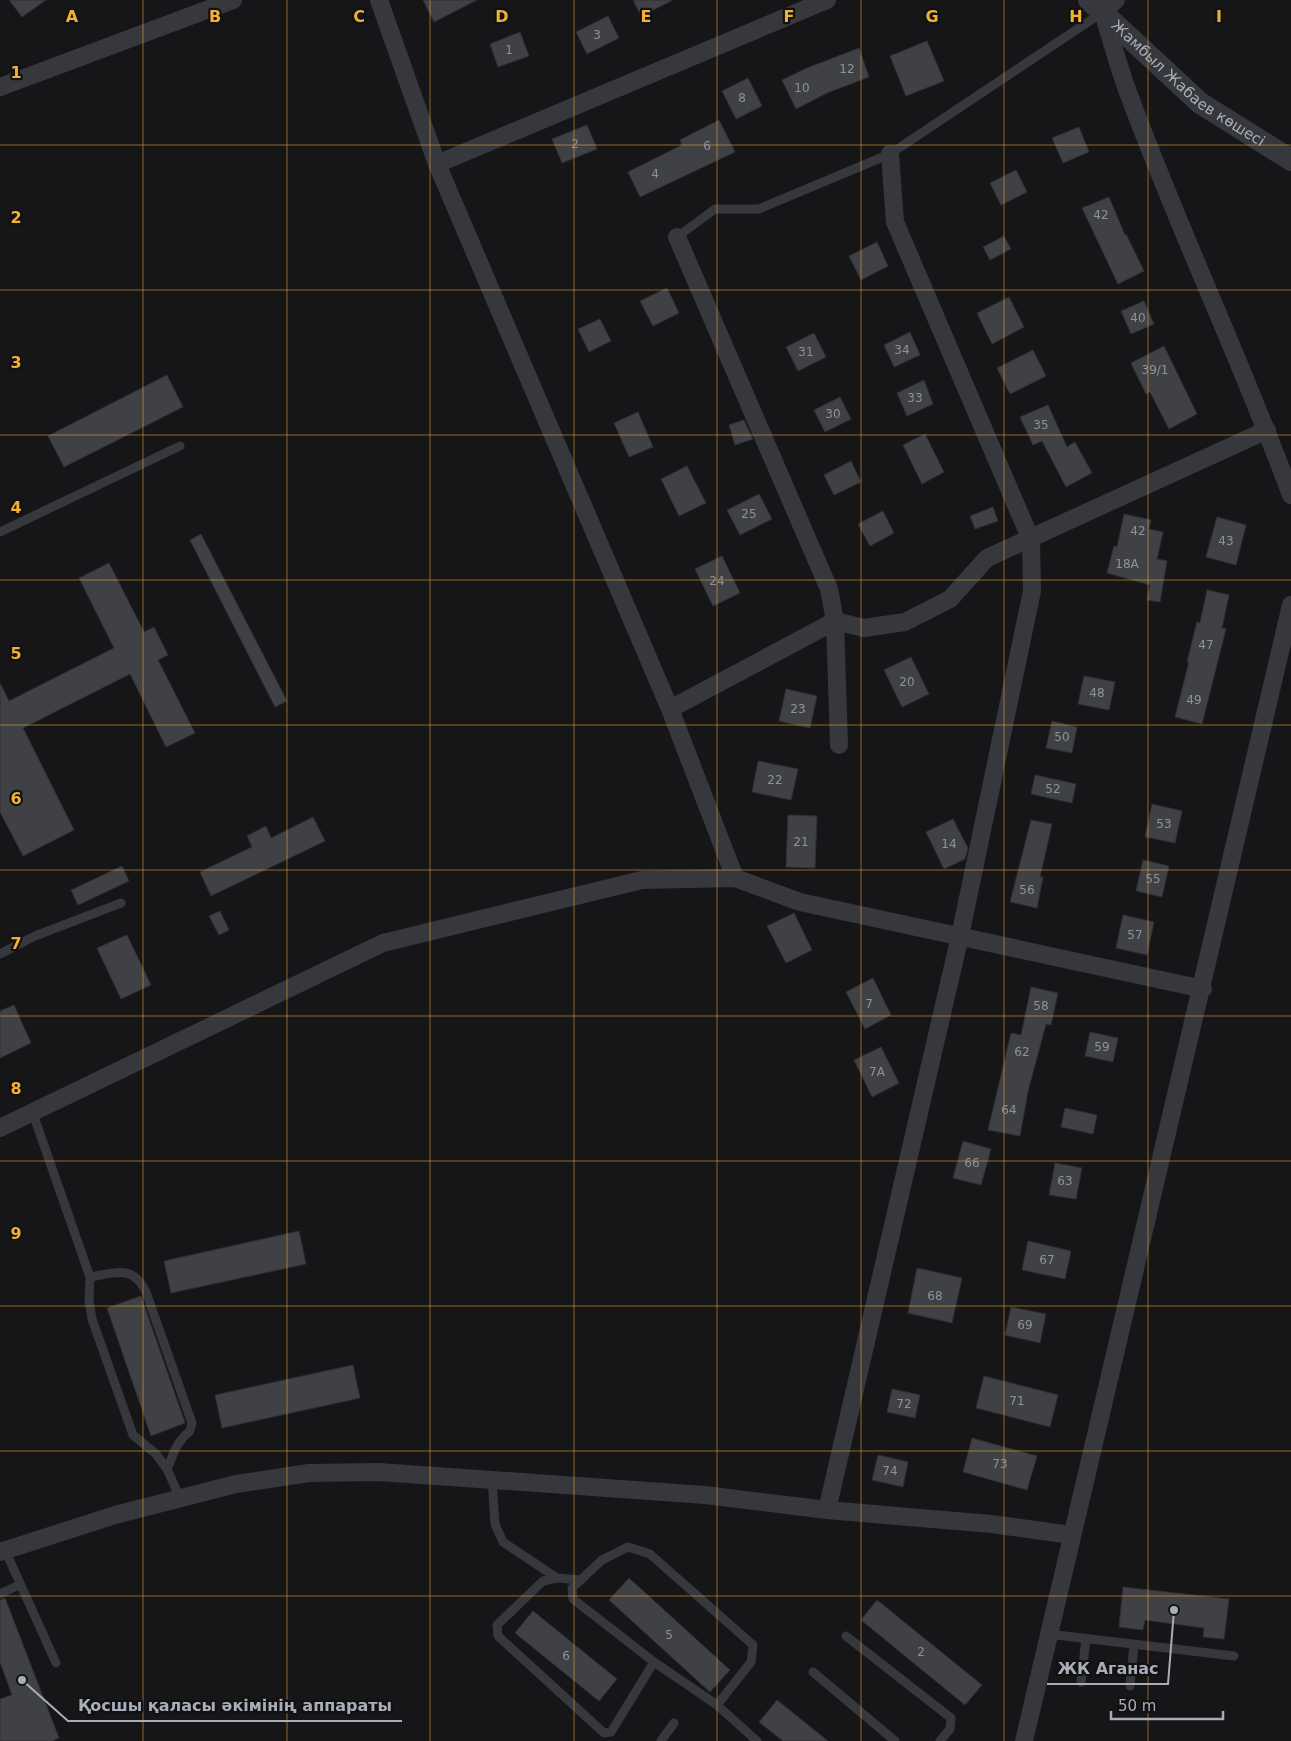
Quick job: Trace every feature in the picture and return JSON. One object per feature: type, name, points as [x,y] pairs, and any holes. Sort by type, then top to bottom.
[{"type":"street","points":[[379,0],[437,164],[670,709],[735,878]]},
{"type":"street","points":[[437,164],[827,0]]},
{"type":"street","points":[[0,87],[230,1]]},
{"type":"street","points":[[1103,4],[1128,93],[1164,185],[1267,430],[1291,495]]},
{"type":"street","name":"Жамбыл Жабаев көшесі","points":[[1103,4],[1200,103],[1291,160]]},
{"type":"street","points":[[826,1510],[960,936],[1032,591],[1031,540],[895,222],[890,154]]},
{"type":"street","points":[[677,237],[829,589],[835,621],[838,744]]},
{"type":"street","points":[[670,709],[835,621],[864,628],[905,622],[950,600],[987,558],[1031,540],[1267,430]]},
{"type":"street","points":[[1024,1741],[1291,606]]},
{"type":"street","points":[[0,1128],[383,943],[642,880],[735,878],[800,902],[1202,989]]},
{"type":"street","points":[[2,1551],[115,1515],[180,1498],[236,1484],[309,1473],[379,1472],[705,1495],[826,1510],[992,1524],[1072,1535]]},
{"type":"lane","points":[[677,237],[714,209],[759,209],[890,154],[1103,4]]},
{"type":"lane","points":[[0,532],[180,446]]},
{"type":"lane","points":[[0,954],[35,936],[120,904]]},
{"type":"lane","points":[[32,1111],[90,1277],[89,1301],[92,1320],[133,1435],[156,1454],[167,1469],[180,1498]]},
{"type":"lane","points":[[90,1277],[128,1272],[140,1280],[146,1292],[192,1424],[190,1431],[180,1439],[173,1450],[167,1469]]},
{"type":"lane","points":[[492,1479],[495,1524],[503,1542],[557,1578]]},
{"type":"lane","points":[[717,1704],[751,1662],[753,1645],[650,1554],[639,1548],[628,1547],[602,1560],[572,1588],[574,1599],[654,1662],[717,1704],[757,1741]]},
{"type":"lane","points":[[2,1551],[56,1663]]},
{"type":"lane","points":[[581,1580],[557,1578],[543,1581],[497,1625],[496,1631],[498,1636],[604,1732],[611,1732],[654,1662]]},
{"type":"lane","points":[[0,1594],[19,1584]]},
{"type":"lane","points":[[1048,1634],[1234,1656]]},
{"type":"lane","points":[[846,1636],[950,1718],[950,1729],[940,1741]]},
{"type":"lane","points":[[1081,1682],[1086,1639]]},
{"type":"lane","points":[[1130,1686],[1134,1645]]},
{"type":"lane","points":[[813,1672],[895,1741]]},
{"type":"lane","points":[[661,1741],[674,1723]]},
{"type":"lane","points":[[597,1741],[604,1732]]},
{"type":"building","points":[[9,0],[46,0],[22,17]]},
{"type":"building","points":[[423,0],[477,0],[434,22]]},
{"type":"building","points":[[633,0],[673,0],[641,16]]},
{"type":"building","points":[[608,16],[619,38],[587,54],[576,32]]},
{"type":"building","points":[[520,32],[529,56],[498,67],[490,44]]},
{"type":"building","points":[[927,41],[944,81],[906,96],[890,56]]},
{"type":"building","points":[[859,48],[869,77],[827,93],[796,109],[782,80]]},
{"type":"building","points":[[748,78],[762,106],[736,119],[722,91]]},
{"type":"building","points":[[719,120],[735,152],[640,197],[628,172],[682,145],[680,140]]},
{"type":"building","points":[[587,125],[597,149],[562,163],[552,139]]},
{"type":"building","points":[[1079,127],[1089,152],[1063,163],[1052,138]]},
{"type":"building","points":[[1016,170],[1027,192],[1001,205],[990,183]]},
{"type":"building","points":[[1109,197],[1125,235],[1144,271],[1118,284],[1082,208]]},
{"type":"building","points":[[1004,236],[1011,249],[990,260],[983,247]]},
{"type":"building","points":[[877,242],[888,266],[861,280],[849,256]]},
{"type":"building","points":[[667,288],[679,313],[653,326],[640,301]]},
{"type":"building","points":[[1009,297],[1024,327],[992,344],[977,313]]},
{"type":"building","points":[[1144,301],[1154,324],[1131,334],[1121,311]]},
{"type":"building","points":[[600,319],[611,341],[589,352],[578,329]]},
{"type":"building","points":[[910,332],[920,355],[894,367],[884,345]]},
{"type":"building","points":[[814,333],[826,357],[798,371],[786,347]]},
{"type":"building","points":[[1164,346],[1197,414],[1169,429],[1150,392],[1146,394],[1131,363]]},
{"type":"building","points":[[1033,350],[1046,376],[1010,394],[997,368]]},
{"type":"building","points":[[167,375],[183,407],[64,467],[48,436]]},
{"type":"building","points":[[924,380],[933,404],[907,416],[897,393]]},
{"type":"building","points":[[840,397],[851,419],[825,432],[814,410]]},
{"type":"building","points":[[1048,405],[1067,447],[1075,442],[1092,473],[1066,487],[1042,441],[1033,445],[1020,417]]},
{"type":"building","points":[[638,412],[653,447],[629,457],[614,423]]},
{"type":"building","points":[[744,420],[753,439],[735,445],[729,425]]},
{"type":"building","points":[[925,434],[944,472],[922,484],[903,445]]},
{"type":"building","points":[[851,461],[861,482],[834,495],[824,475]]},
{"type":"building","points":[[687,466],[706,503],[679,516],[661,479]]},
{"type":"building","points":[[759,494],[772,519],[740,535],[727,510]]},
{"type":"building","points":[[993,507],[998,521],[975,529],[970,516]]},
{"type":"building","points":[[883,511],[894,533],[870,546],[858,524]]},
{"type":"building","points":[[1124,514],[1151,520],[1149,529],[1163,532],[1157,559],[1167,561],[1160,602],[1147,600],[1150,585],[1107,573],[1114,546],[1117,547]]},
{"type":"building","points":[[1217,517],[1246,525],[1236,565],[1206,557]]},
{"type":"building","points":[[201,534],[287,701],[275,707],[190,540]]},
{"type":"building","points":[[722,556],[740,593],[713,606],[695,569]]},
{"type":"building","points":[[109,563],[144,632],[154,627],[168,655],[158,660],[195,733],[166,747],[130,674],[23,728],[74,830],[23,856],[0,812],[0,683],[9,701],[114,648],[79,578]]},
{"type":"building","points":[[1207,590],[1229,595],[1222,628],[1226,629],[1202,724],[1175,717],[1197,622],[1200,623]]},
{"type":"building","points":[[911,657],[929,694],[902,707],[884,670]]},
{"type":"building","points":[[1084,676],[1115,682],[1109,710],[1078,704]]},
{"type":"building","points":[[786,689],[817,696],[810,728],[779,721]]},
{"type":"building","points":[[1052,721],[1077,727],[1072,753],[1046,748]]},
{"type":"building","points":[[758,761],[798,769],[791,800],[752,792]]},
{"type":"building","points":[[1035,775],[1076,784],[1072,803],[1031,794]]},
{"type":"building","points":[[1152,804],[1182,811],[1175,843],[1145,837]]},
{"type":"building","points":[[788,815],[817,816],[815,868],[786,867]]},
{"type":"building","points":[[313,817],[325,841],[211,896],[200,872],[252,847],[247,836],[266,826],[271,838]]},
{"type":"building","points":[[953,819],[968,848],[965,859],[944,869],[926,832]]},
{"type":"building","points":[[1031,820],[1052,824],[1040,877],[1043,877],[1037,908],[1010,902]]},
{"type":"building","points":[[1143,860],[1169,866],[1162,897],[1136,891]]},
{"type":"building","points":[[122,866],[129,881],[78,905],[71,890]]},
{"type":"building","points":[[220,911],[229,930],[219,935],[209,916]]},
{"type":"building","points":[[794,913],[812,950],[786,963],[767,926]]},
{"type":"building","points":[[1123,915],[1154,922],[1147,955],[1116,948]]},
{"type":"building","points":[[127,935],[151,985],[121,999],[97,948]]},
{"type":"building","points":[[873,978],[891,1015],[865,1029],[846,992]]},
{"type":"building","points":[[1031,987],[1058,993],[1051,1025],[1046,1024],[1028,1091],[1020,1136],[988,1130],[1011,1033],[1021,1035]]},
{"type":"building","points":[[14,1005],[31,1043],[0,1058],[0,1011]]},
{"type":"building","points":[[1090,1032],[1118,1038],[1113,1062],[1085,1056]]},
{"type":"building","points":[[881,1047],[899,1083],[872,1097],[854,1060]]},
{"type":"building","points":[[1065,1108],[1097,1115],[1093,1134],[1061,1127]]},
{"type":"building","points":[[963,1141],[991,1149],[981,1185],[953,1178]]},
{"type":"building","points":[[1055,1163],[1082,1168],[1076,1199],[1049,1195]]},
{"type":"building","points":[[299,1231],[306,1264],[171,1293],[164,1261]]},
{"type":"building","points":[[1028,1241],[1071,1251],[1065,1279],[1022,1270]]},
{"type":"building","points":[[917,1268],[962,1278],[952,1323],[908,1313]]},
{"type":"building","points":[[141,1296],[185,1423],[151,1436],[107,1308]]},
{"type":"building","points":[[1011,1307],[1046,1314],[1040,1343],[1005,1335]]},
{"type":"building","points":[[353,1365],[360,1398],[222,1428],[215,1395]]},
{"type":"building","points":[[984,1376],[1058,1395],[1050,1427],[976,1408]]},
{"type":"building","points":[[892,1389],[920,1395],[915,1418],[887,1412]]},
{"type":"building","points":[[972,1438],[1037,1456],[1027,1490],[963,1472]]},
{"type":"building","points":[[878,1455],[908,1462],[903,1487],[872,1480]]},
{"type":"building","points":[[629,1578],[730,1670],[710,1692],[609,1600]]},
{"type":"building","points":[[1123,1587],[1229,1599],[1224,1639],[1203,1637],[1204,1628],[1145,1620],[1143,1630],[1119,1627]]},
{"type":"building","points":[[5,1598],[59,1738],[52,1741],[0,1741],[0,1699],[12,1695],[0,1662],[0,1600]]},
{"type":"building","points":[[877,1600],[982,1685],[965,1705],[861,1620]]},
{"type":"building","points":[[533,1611],[617,1679],[599,1701],[515,1633]]},
{"type":"building","points":[[777,1700],[828,1741],[783,1741],[759,1722]]},
{"type":"place","name":"ЖК Аганас","points":[[1174,1610]]},
{"type":"place","name":"Қосшы қаласы әкімінің аппараты","points":[[22,1680]]}]
